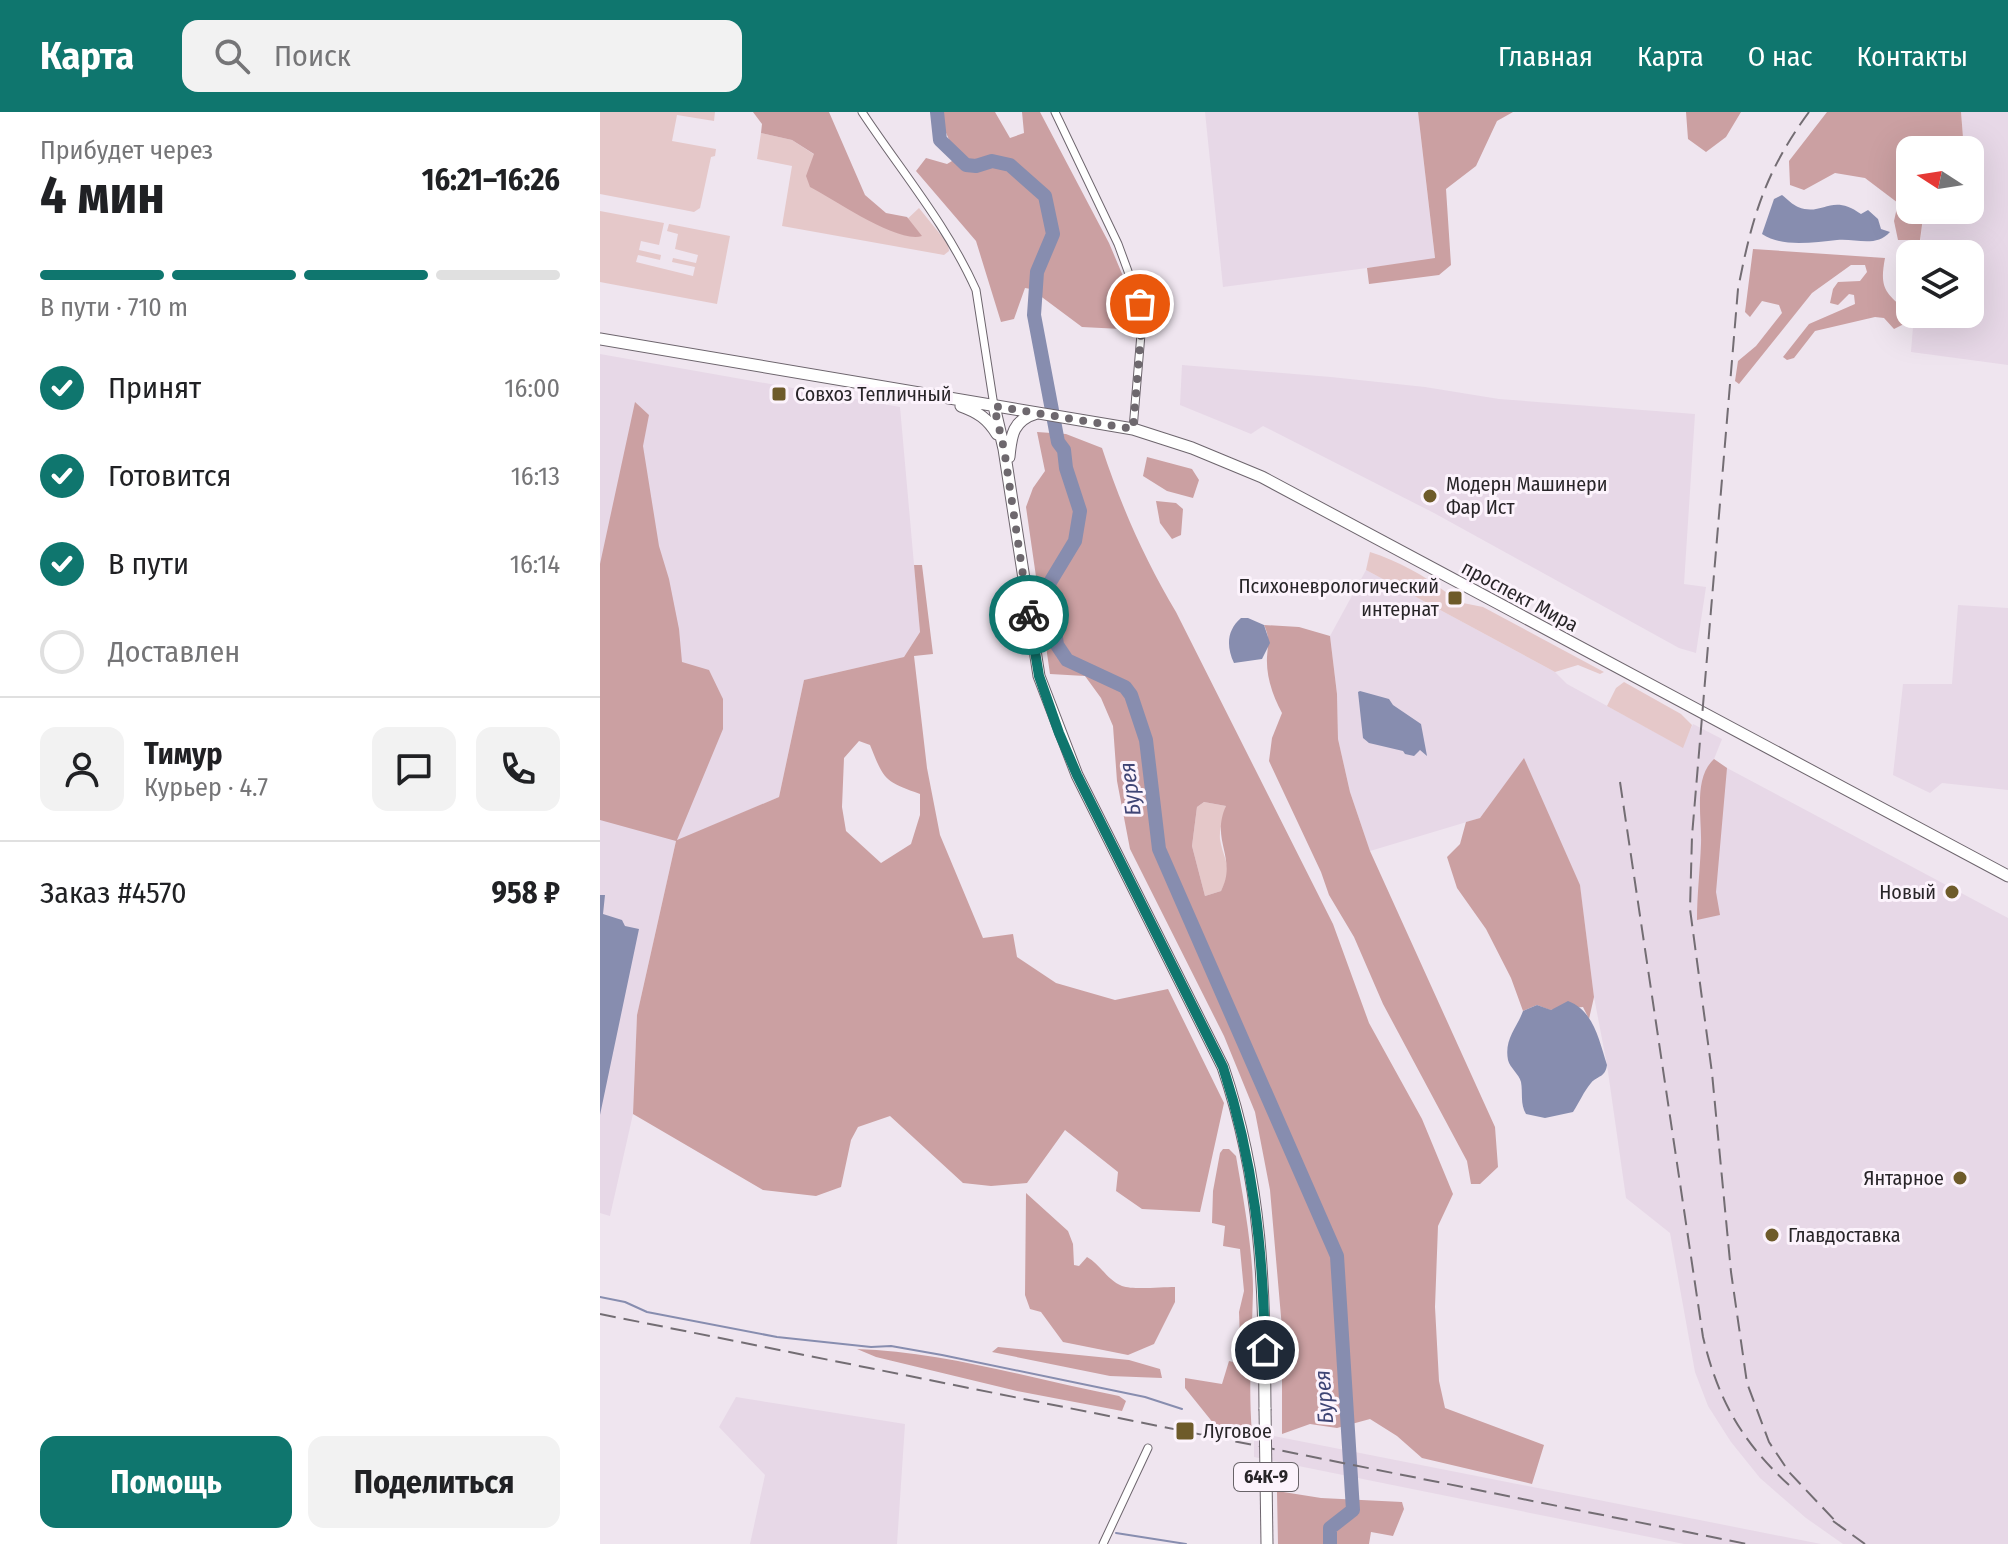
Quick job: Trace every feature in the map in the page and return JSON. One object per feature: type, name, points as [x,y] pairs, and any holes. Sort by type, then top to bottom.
[{"type":"main road","points":[[600,339],[927,395],[980,414],[990,422],[1003,445]]},
{"type":"main road","name":"проспект Мира","points":[[927,395],[1133,429],[1192,448],[1262,477],[2008,876]]},
{"type":"main road","name":"64К-9","points":[[994,406],[1003,445],[1039,676],[1077,775],[1223,1067],[1249,1158],[1259,1225],[1264,1291],[1267,1544]]},
{"type":"main road","points":[[1007,470],[1011,436],[1016,423],[1025,416],[1041,413]]},
{"type":"street","points":[[862,112],[947,233],[973,282],[994,406]]},
{"type":"street","points":[[1055,112],[1118,244],[1140,304],[1141,350],[1133,429]]},
{"type":"street","points":[[1103,1544],[1148,1448]]},
{"type":"shaded area","points":[[600,112],[715,112],[714,121],[677,115],[672,141],[716,149],[715,156],[711,157],[700,208],[694,212],[600,194]]},
{"type":"shaded area","points":[[753,112],[829,112],[865,195],[886,213],[907,217],[922,236],[898,234],[810,187],[806,176],[814,154],[792,140],[761,133],[762,124]]},
{"type":"shaded area","points":[[937,112],[995,112],[1010,138],[1024,133],[1022,112],[1040,112],[1109,243],[1131,295],[1134,310],[1121,329],[1082,327],[1031,289],[1025,288],[1014,319],[1001,322],[976,241],[916,171],[926,158],[947,164],[957,158]]},
{"type":"shaded area","points":[[1205,112],[1418,112],[1435,259],[1223,287]]},
{"type":"shaded area","points":[[1418,112],[1513,112],[1497,121],[1476,166],[1446,189],[1451,265],[1439,275],[1369,284],[1367,268],[1435,258]]},
{"type":"shaded area","points":[[1686,112],[1741,112],[1726,137],[1706,152],[1688,139]]},
{"type":"shaded area","points":[[1827,112],[1961,112],[1963,136],[1896,136],[1896,201],[1865,178],[1835,173],[1804,190],[1790,185],[1789,161]]},
{"type":"shaded area","points":[[1961,112],[2008,112],[2008,365],[1911,352],[1913,328],[1984,328],[1984,240],[1921,240],[1922,224],[1984,224],[1984,136],[1963,136]]},
{"type":"shaded area","points":[[761,133],[792,140],[815,155],[809,172],[901,225],[919,208],[948,244],[949,251],[944,255],[782,226],[792,166],[757,159]]},
{"type":"shaded area","points":[[600,211],[664,223],[659,245],[641,241],[639,250],[661,255],[660,260],[638,255],[636,262],[693,276],[695,267],[672,262],[673,258],[696,263],[698,255],[675,249],[678,234],[667,231],[669,224],[730,236],[717,304],[600,282]]},
{"type":"shaded area","points":[[1896,212],[1896,224],[1922,224],[1920,240],[1898,240],[1894,221]]},
{"type":"shaded area","points":[[1753,249],[1885,258],[1883,282],[1896,301],[1896,328],[1884,318],[1875,317],[1815,331],[1794,358],[1787,360],[1783,357],[1809,324],[1855,304],[1854,295],[1849,294],[1838,305],[1830,303],[1838,282],[1860,281],[1867,272],[1865,265],[1851,265],[1812,293],[1739,384],[1735,381],[1738,361],[1756,346],[1782,313],[1779,305],[1762,301],[1750,317],[1745,312]]},
{"type":"shaded area","points":[[600,354],[900,407],[920,632],[904,657],[804,680],[779,797],[676,841],[637,1015],[633,1114],[610,1216],[600,1213]]},
{"type":"shaded area","points":[[1182,365],[1425,387],[1499,399],[1695,414],[1684,584],[1706,587],[1696,653],[1679,648],[1434,513],[1263,426],[1251,434],[1180,405]]},
{"type":"shaded area","points":[[635,402],[649,415],[643,446],[659,546],[679,629],[682,662],[709,670],[723,699],[723,729],[677,840],[779,797],[804,680],[904,657],[920,632],[914,565],[922,565],[933,654],[914,656],[927,768],[940,835],[983,938],[1013,934],[1017,957],[1056,983],[1115,1000],[1168,989],[1224,1103],[1200,1212],[1142,1209],[1116,1191],[1118,1172],[1065,1130],[1027,1183],[991,1186],[963,1183],[890,1116],[858,1127],[851,1140],[841,1187],[816,1196],[763,1190],[633,1114],[637,1015],[676,841],[600,820],[600,564]],"holes":[[[859,741],[870,745],[887,778],[920,794],[920,815],[911,844],[881,863],[846,831],[842,807],[844,758]]]},
{"type":"shaded area","points":[[1037,432],[1066,434],[1102,448],[1144,553],[1333,924],[1369,1023],[1422,1119],[1453,1194],[1438,1226],[1435,1307],[1439,1381],[1445,1408],[1544,1445],[1532,1484],[1422,1458],[1397,1436],[1370,1419],[1337,1428],[1310,1424],[1282,1434],[1282,1328],[1270,1190],[1255,1112],[1224,1036],[1130,849],[1117,781],[1113,726],[1101,698],[1085,676],[1050,674],[1026,507],[1033,488],[1045,471]],"holes":[[[1204,802],[1226,806],[1221,829],[1227,869],[1225,879],[1221,891],[1205,896],[1192,846],[1197,807]]]},
{"type":"shaded area","points":[[1147,457],[1192,469],[1199,480],[1193,498],[1167,491],[1143,476]]},
{"type":"shaded area","points":[[1156,501],[1176,503],[1183,509],[1181,535],[1172,539],[1160,523]]},
{"type":"shaded area","points":[[1370,552],[1420,574],[1447,593],[1448,600],[1483,607],[1604,672],[1600,674],[1578,665],[1555,672],[1366,570]]},
{"type":"shaded area","points":[[1366,570],[1555,672],[1567,684],[1682,747],[1693,724],[1722,739],[1714,759],[1727,768],[2008,918],[2008,1544],[1843,1544],[1806,1518],[1760,1478],[1731,1442],[1708,1406],[1695,1372],[1670,1233],[1626,1198],[1580,886],[1524,759],[1480,818],[1370,851],[1350,792],[1338,739],[1337,693],[1330,636]]},
{"type":"shaded area","points":[[1958,605],[2008,608],[2008,790],[1942,783],[1930,793],[1893,775],[1903,684],[1952,684]]},
{"type":"shaded area","points":[[1264,625],[1299,627],[1330,636],[1337,694],[1338,739],[1350,792],[1370,851],[1495,1127],[1498,1167],[1480,1184],[1471,1184],[1467,1161],[1383,1004],[1354,937],[1329,895],[1269,761],[1272,738],[1282,713],[1269,679],[1268,637]]},
{"type":"shaded area","points":[[1624,682],[1681,714],[1692,725],[1683,748],[1607,706],[1616,688]]},
{"type":"shaded area","points":[[1524,758],[1580,885],[1594,997],[1589,1019],[1583,1007],[1550,1010],[1537,1005],[1523,1011],[1511,978],[1486,929],[1457,888],[1447,857],[1460,844],[1466,822],[1480,818]]},
{"type":"shaded area","points":[[1714,759],[1727,768],[1716,892],[1720,915],[1697,920],[1701,787],[1707,767]]},
{"type":"shaded area","points":[[1204,802],[1226,806],[1220,835],[1227,865],[1227,876],[1221,891],[1205,896],[1192,846],[1197,807]]},
{"type":"shaded area","points":[[1223,1149],[1229,1149],[1236,1156],[1251,1258],[1252,1433],[1214,1424],[1185,1388],[1185,1378],[1222,1384],[1229,1361],[1241,1364],[1239,1312],[1244,1291],[1240,1249],[1223,1246],[1225,1226],[1212,1223],[1213,1191]]},
{"type":"shaded area","points":[[1026,1193],[1068,1231],[1073,1244],[1074,1265],[1079,1266],[1087,1257],[1122,1286],[1175,1287],[1175,1302],[1154,1344],[1128,1355],[1063,1342],[1041,1312],[1030,1309],[1025,1295]]},
{"type":"shaded area","points":[[998,1347],[1129,1360],[1160,1369],[1162,1378],[1110,1376],[992,1352]]},
{"type":"shaded area","points":[[857,1349],[955,1361],[1119,1396],[1126,1401],[1122,1411],[1017,1391],[876,1357]]},
{"type":"shaded area","points":[[736,1397],[905,1424],[897,1544],[750,1544],[765,1475],[719,1427]]},
{"type":"shaded area","points":[[1254,1432],[1821,1544],[1684,1544],[1254,1457]]},
{"type":"shaded area","points":[[1277,1491],[1321,1498],[1402,1502],[1404,1509],[1393,1536],[1371,1532],[1369,1544],[1278,1544]]},
{"type":"water","points":[[1782,195],[1796,206],[1807,209],[1842,205],[1861,214],[1868,210],[1878,219],[1881,229],[1890,232],[1872,241],[1799,243],[1770,238],[1762,234],[1774,199]]},
{"type":"water","points":[[1241,618],[1264,625],[1270,643],[1262,659],[1234,663],[1229,639]]},
{"type":"water","points":[[1360,691],[1389,699],[1421,724],[1427,756],[1420,750],[1414,756],[1405,754],[1369,743],[1363,738]]},
{"type":"water","points":[[600,895],[605,895],[603,914],[622,920],[625,926],[639,929],[600,1115]]},
{"type":"water","points":[[1568,1001],[1590,1019],[1606,1069],[1588,1086],[1573,1112],[1545,1118],[1526,1114],[1521,1082],[1508,1060],[1509,1040],[1523,1011],[1537,1005],[1551,1010]]},
{"type":"waterway","name":"Бурея","points":[[937,112],[940,140],[966,165],[976,166],[992,161],[1010,165],[1045,196],[1053,234],[1037,272],[1034,315],[1058,442],[1064,450],[1066,468],[1080,511],[1075,541],[1049,584],[1057,645],[1067,660],[1125,687],[1131,695],[1146,740],[1159,849],[1337,1256],[1353,1510],[1330,1528],[1330,1544]]},
{"type":"waterway","points":[[600,1297],[625,1302],[647,1312],[777,1337],[871,1347],[891,1346],[942,1355],[1145,1397],[1182,1409]]},
{"type":"waterway","points":[[1116,1533],[1186,1544]]},
{"type":"railway","points":[[1809,112],[1781,155],[1762,196],[1738,289],[1692,836],[1690,909],[1712,1073],[1731,1272],[1747,1383],[1769,1442],[1789,1472],[1840,1526]]},
{"type":"railway","points":[[1620,782],[1703,1337],[1716,1381],[1734,1418],[1758,1453],[1789,1485]]},
{"type":"railway","points":[[600,1314],[1747,1544]]},
{"type":"railway","points":[[1833,1521],[1865,1544]]},
{"type":"way so far","points":[[1029,615],[1004,449],[994,406],[1133,429],[1139,382],[1140,304]]},
{"type":"place","name":"Совхоз Тепличный","points":[[779,394]]},
{"type":"place","name":"Модерн Машинери Фар Ист","points":[[1430,496]]},
{"type":"place","name":"Психоневрологический интернат","points":[[1455,598]]},
{"type":"place","name":"Новый","points":[[1952,892]]},
{"type":"place","name":"Янтарное","points":[[1960,1178]]},
{"type":"place","name":"Главдоставка","points":[[1772,1235]]},
{"type":"place","name":"Луговое","points":[[1185,1431]]},
{"type":"route","points":[[1029,615],[1039,676],[1059,733],[1223,1067],[1237,1108],[1249,1158],[1259,1225],[1265,1350]]}]
